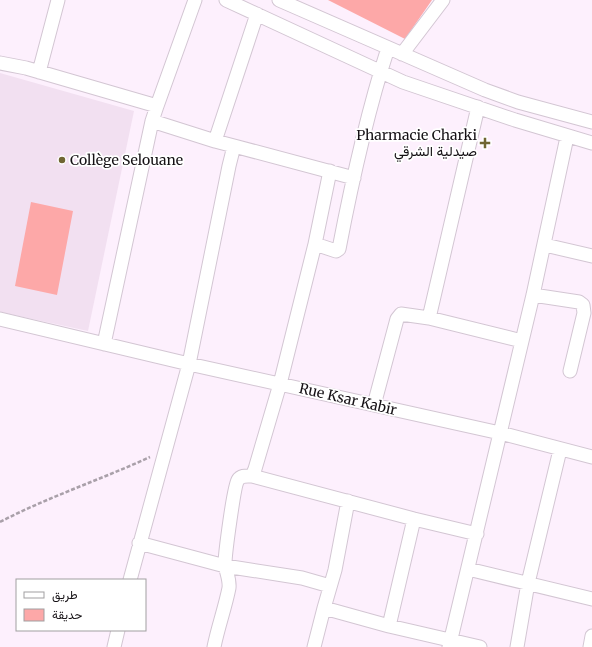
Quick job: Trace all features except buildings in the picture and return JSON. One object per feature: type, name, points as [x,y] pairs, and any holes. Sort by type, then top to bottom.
[{"type":"street","points":[[39,72],[58,0]]},
{"type":"street","points":[[104,344],[152,121],[195,0]]},
{"type":"street","points":[[226,0],[403,82],[567,137],[592,143]]},
{"type":"street","points":[[279,0],[511,100],[592,122]]},
{"type":"street","points":[[402,54],[443,0]]},
{"type":"street","points":[[215,141],[257,14]]},
{"type":"street","points":[[315,244],[336,251],[339,248],[354,178],[388,48]]},
{"type":"street","points":[[0,63],[39,72],[157,106]]},
{"type":"street","points":[[429,318],[478,107]]},
{"type":"street","points":[[152,121],[215,141],[354,178]]},
{"type":"street","points":[[450,644],[545,245],[567,137]]},
{"type":"street","points":[[130,579],[189,364],[228,166],[234,146]]},
{"type":"street","points":[[252,476],[280,384],[315,244],[330,171]]},
{"type":"street","points":[[545,245],[592,256]]},
{"type":"street","points":[[533,295],[578,302],[582,305],[584,313],[570,371]]},
{"type":"street","points":[[374,405],[398,316],[401,314],[405,313],[429,318],[522,341]]},
{"type":"street","name":"Rue Ksar Kabir","points":[[0,319],[189,364],[500,433],[560,450],[592,457]]},
{"type":"street","points":[[517,647],[528,583],[560,450]]},
{"type":"street","points":[[214,647],[229,588],[229,577],[225,566],[234,493],[237,480],[242,476],[252,476],[348,502],[477,534]]},
{"type":"street","points":[[314,647],[330,586],[336,570],[348,502]]},
{"type":"street","points":[[389,626],[414,519]]},
{"type":"street","points":[[139,543],[225,566],[302,578],[330,586]]},
{"type":"street","points":[[468,569],[592,599]]},
{"type":"street","points":[[324,608],[450,644],[480,647]]},
{"type":"street","points":[[114,647],[118,631]]},
{"type":"street","points":[[590,647],[592,636]]},
{"type":"path","points":[[0,522],[165,450]]},
{"type":"shaded area","name":"Collège Selouane","points":[[0,73],[134,111],[88,331],[0,312]]},
{"type":"green space","points":[[328,0],[432,0],[405,39]]},
{"type":"green space","points":[[31,202],[73,211],[57,295],[15,286]]},
{"type":"place","name":"Pharmacie Charki صيدلية الشرقي","points":[[485,143]]},
{"type":"place","name":"Collège Selouane","points":[[62,160]]}]
